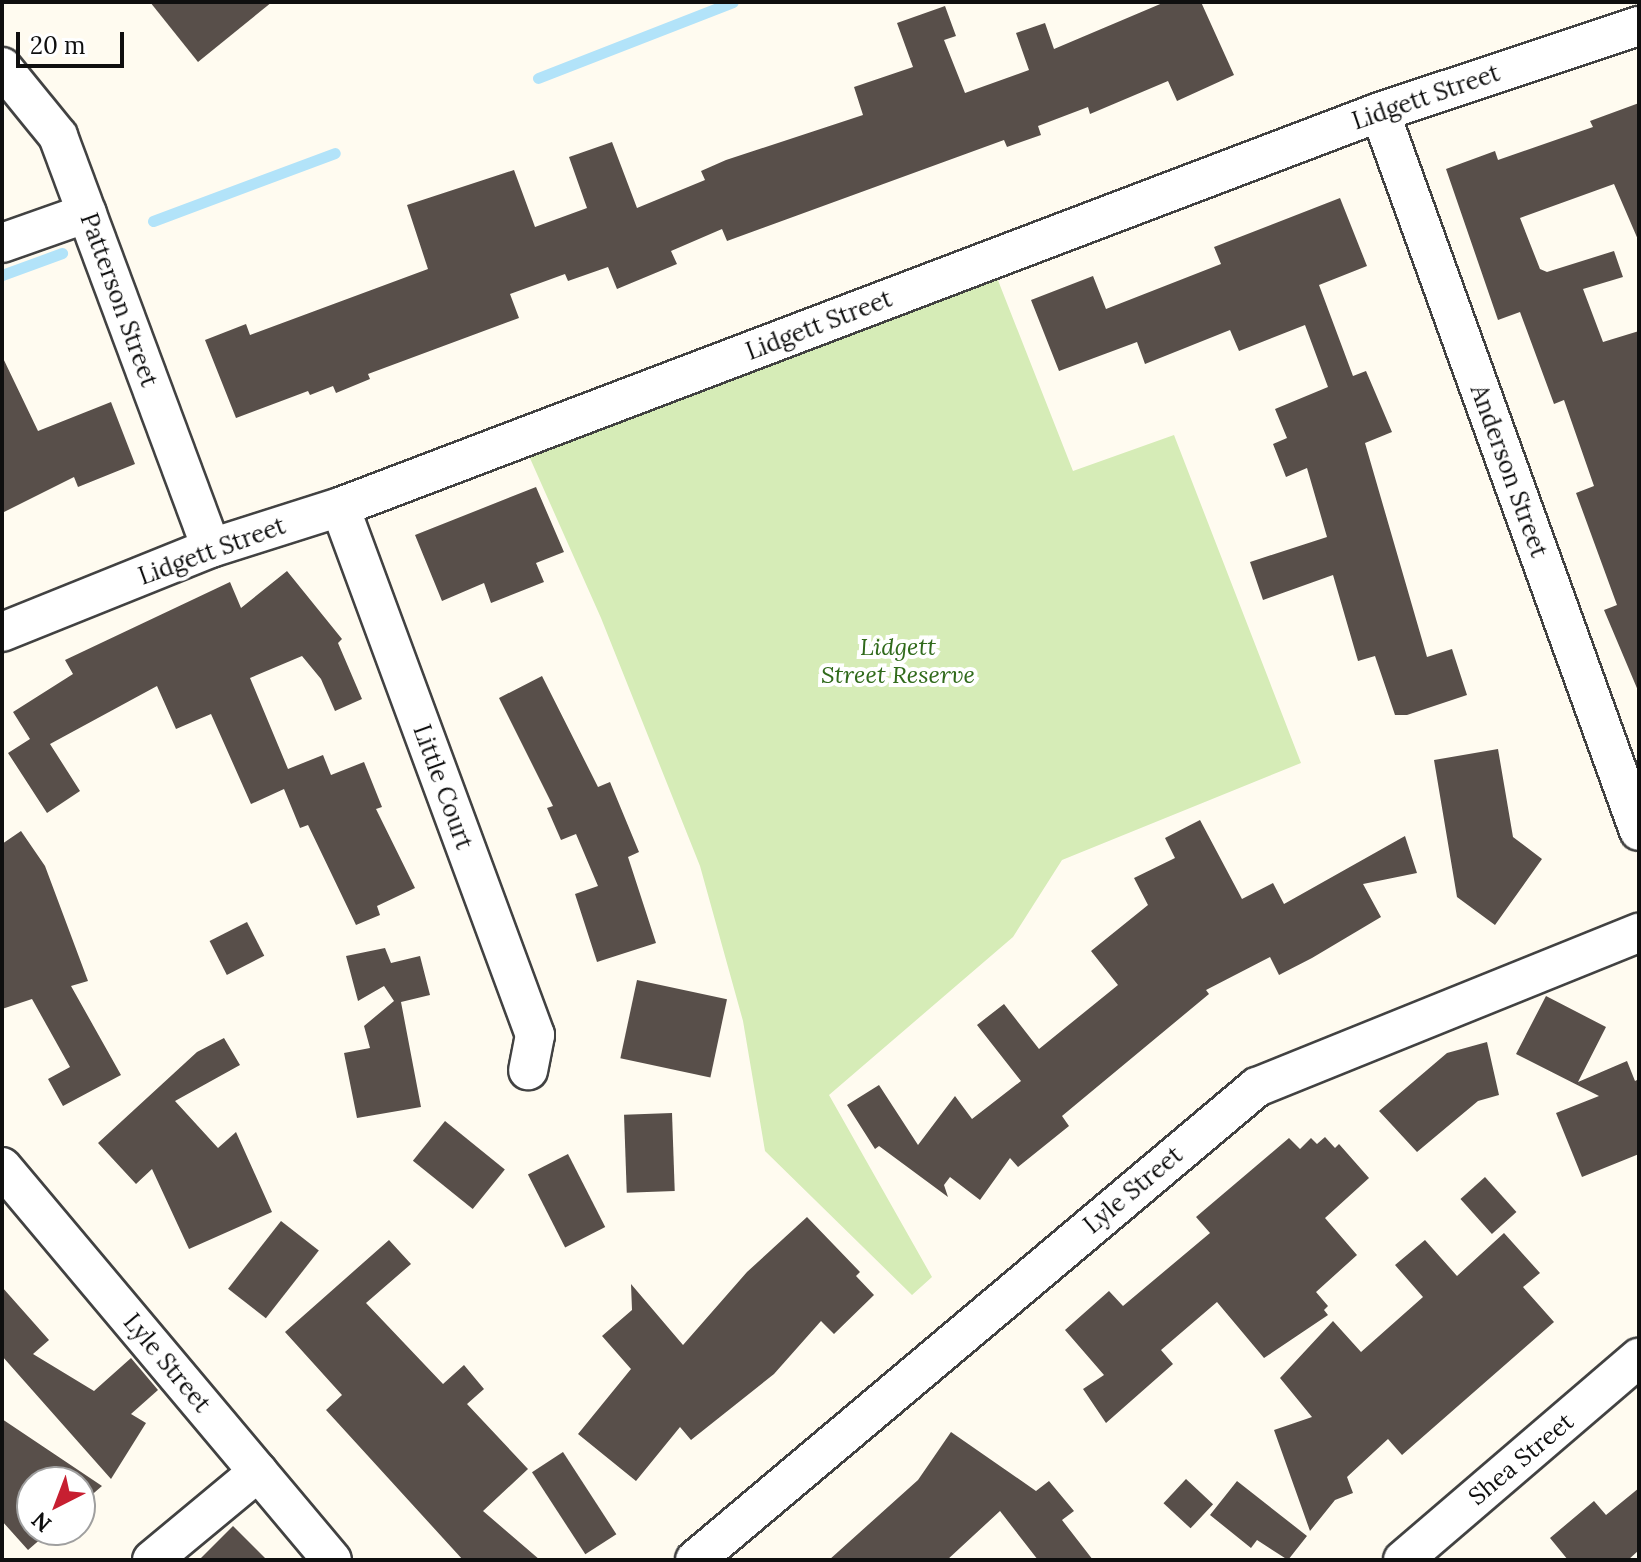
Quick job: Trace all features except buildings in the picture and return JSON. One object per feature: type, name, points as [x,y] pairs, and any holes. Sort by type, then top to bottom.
[{"type":"street","name":"Lidgett Street","points":[[2,632],[211,548],[340,507],[1380,112],[1639,26]]},
{"type":"street","name":"Patterson Street","points":[[2,67],[58,136],[211,548]]},
{"type":"street","name":"Anderson Street","points":[[1380,112],[1639,831]]},
{"type":"street","points":[[2,243],[87,213]]},
{"type":"street","name":"Little Court","points":[[340,507],[535,1035],[528,1070]]},
{"type":"street","name":"Lyle Street","points":[[695,1560],[1257,1087],[1639,933]]},
{"type":"street","name":"Lyle Street","points":[[2,1167],[332,1560]]},
{"type":"street","name":"Shea Street","points":[[1403,1560],[1639,1358]]},
{"type":"street","points":[[152,1560],[258,1472]]},
{"type":"green space","name":"Lidgett Street Reserve","points":[[990,260],[1073,471],[1174,435],[1301,763],[1062,860],[1013,937],[829,1095],[932,1277],[912,1295],[765,1151],[743,1021],[700,866],[601,618],[521,438]]},
{"type":"waterway","points":[[538,78],[733,2]]},
{"type":"waterway","points":[[153,221],[335,153]]},
{"type":"waterway","points":[[2,275],[62,253]]}]
